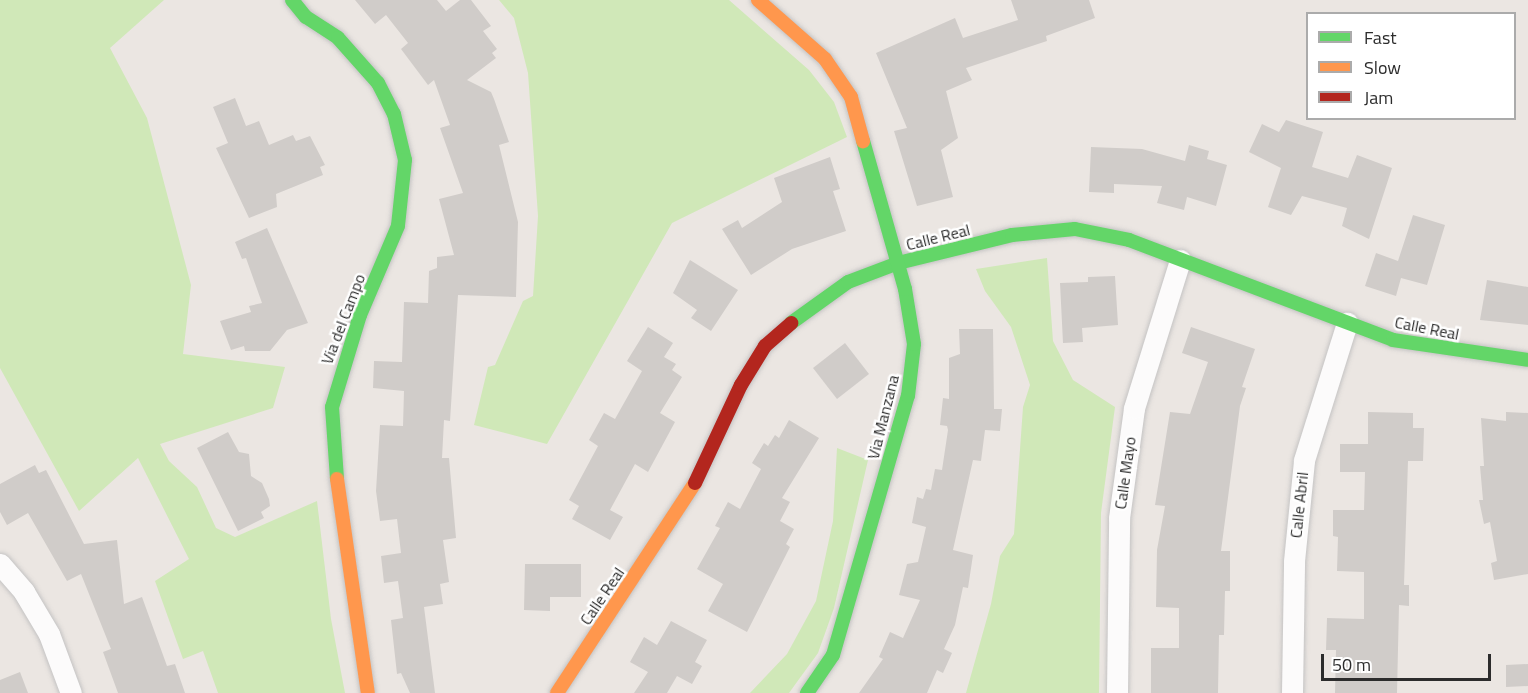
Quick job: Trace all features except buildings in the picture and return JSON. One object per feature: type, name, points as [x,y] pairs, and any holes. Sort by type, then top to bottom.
[{"type":"street","name":"Via del Campo","points":[[292,0],[306,17],[338,38],[378,83],[394,114],[405,159],[398,226],[360,315],[332,407],[343,536],[368,693]]},
{"type":"street","name":"Via Manzana","points":[[758,0],[825,59],[852,97],[898,263],[914,344],[908,396],[833,655],[807,693]]},
{"type":"street","name":"Calle Real","points":[[557,693],[689,495],[741,385],[765,346],[805,311],[848,282],[898,263],[1012,235],[1075,229],[1129,240],[1393,340],[1528,360]]},
{"type":"street","name":"Calle Mayo","points":[[1117,693],[1119,518],[1133,419],[1180,260]]},
{"type":"street","name":"Calle Abril","points":[[1292,693],[1294,561],[1304,460],[1347,323]]},
{"type":"street","points":[[0,564],[24,592],[49,634],[71,693]]},
{"type":"green space","points":[[0,0],[164,0],[110,48],[147,118],[191,285],[183,354],[285,367],[273,408],[160,444],[169,461],[197,487],[216,528],[235,537],[317,501],[331,619],[345,693],[218,693],[203,651],[183,659],[155,581],[189,559],[138,458],[79,511],[0,368]]},
{"type":"green space","points":[[499,0],[729,0],[809,70],[834,102],[847,137],[672,223],[547,444],[474,425],[488,367],[495,365],[523,301],[533,296],[538,216],[528,73],[514,18]]},
{"type":"green space","points":[[1047,258],[1053,341],[1073,380],[1115,407],[1101,513],[1099,693],[966,693],[991,604],[1000,556],[1014,534],[1023,407],[1030,385],[1011,327],[985,291],[976,269]]},
{"type":"green space","points":[[837,448],[868,460],[834,608],[818,653],[789,693],[750,693],[787,654],[816,601],[833,521]]},
{"type":"traffic: fast","points":[[292,0],[306,17],[338,38],[378,83],[394,114],[405,160],[398,226],[360,315],[332,407],[337,479]]},
{"type":"traffic: fast","points":[[807,693],[833,655],[908,396],[914,344],[905,289],[863,141]]},
{"type":"traffic: fast","points":[[791,323],[848,282],[898,263],[1012,235],[1075,229],[1129,240],[1393,340],[1528,360]]},
{"type":"traffic: slow","points":[[758,0],[825,59],[851,97],[863,141]]},
{"type":"traffic: slow","points":[[337,479],[368,693]]},
{"type":"traffic: slow","points":[[557,693],[695,483]]},
{"type":"traffic: jam","points":[[695,483],[741,385],[765,346],[791,323]]}]
